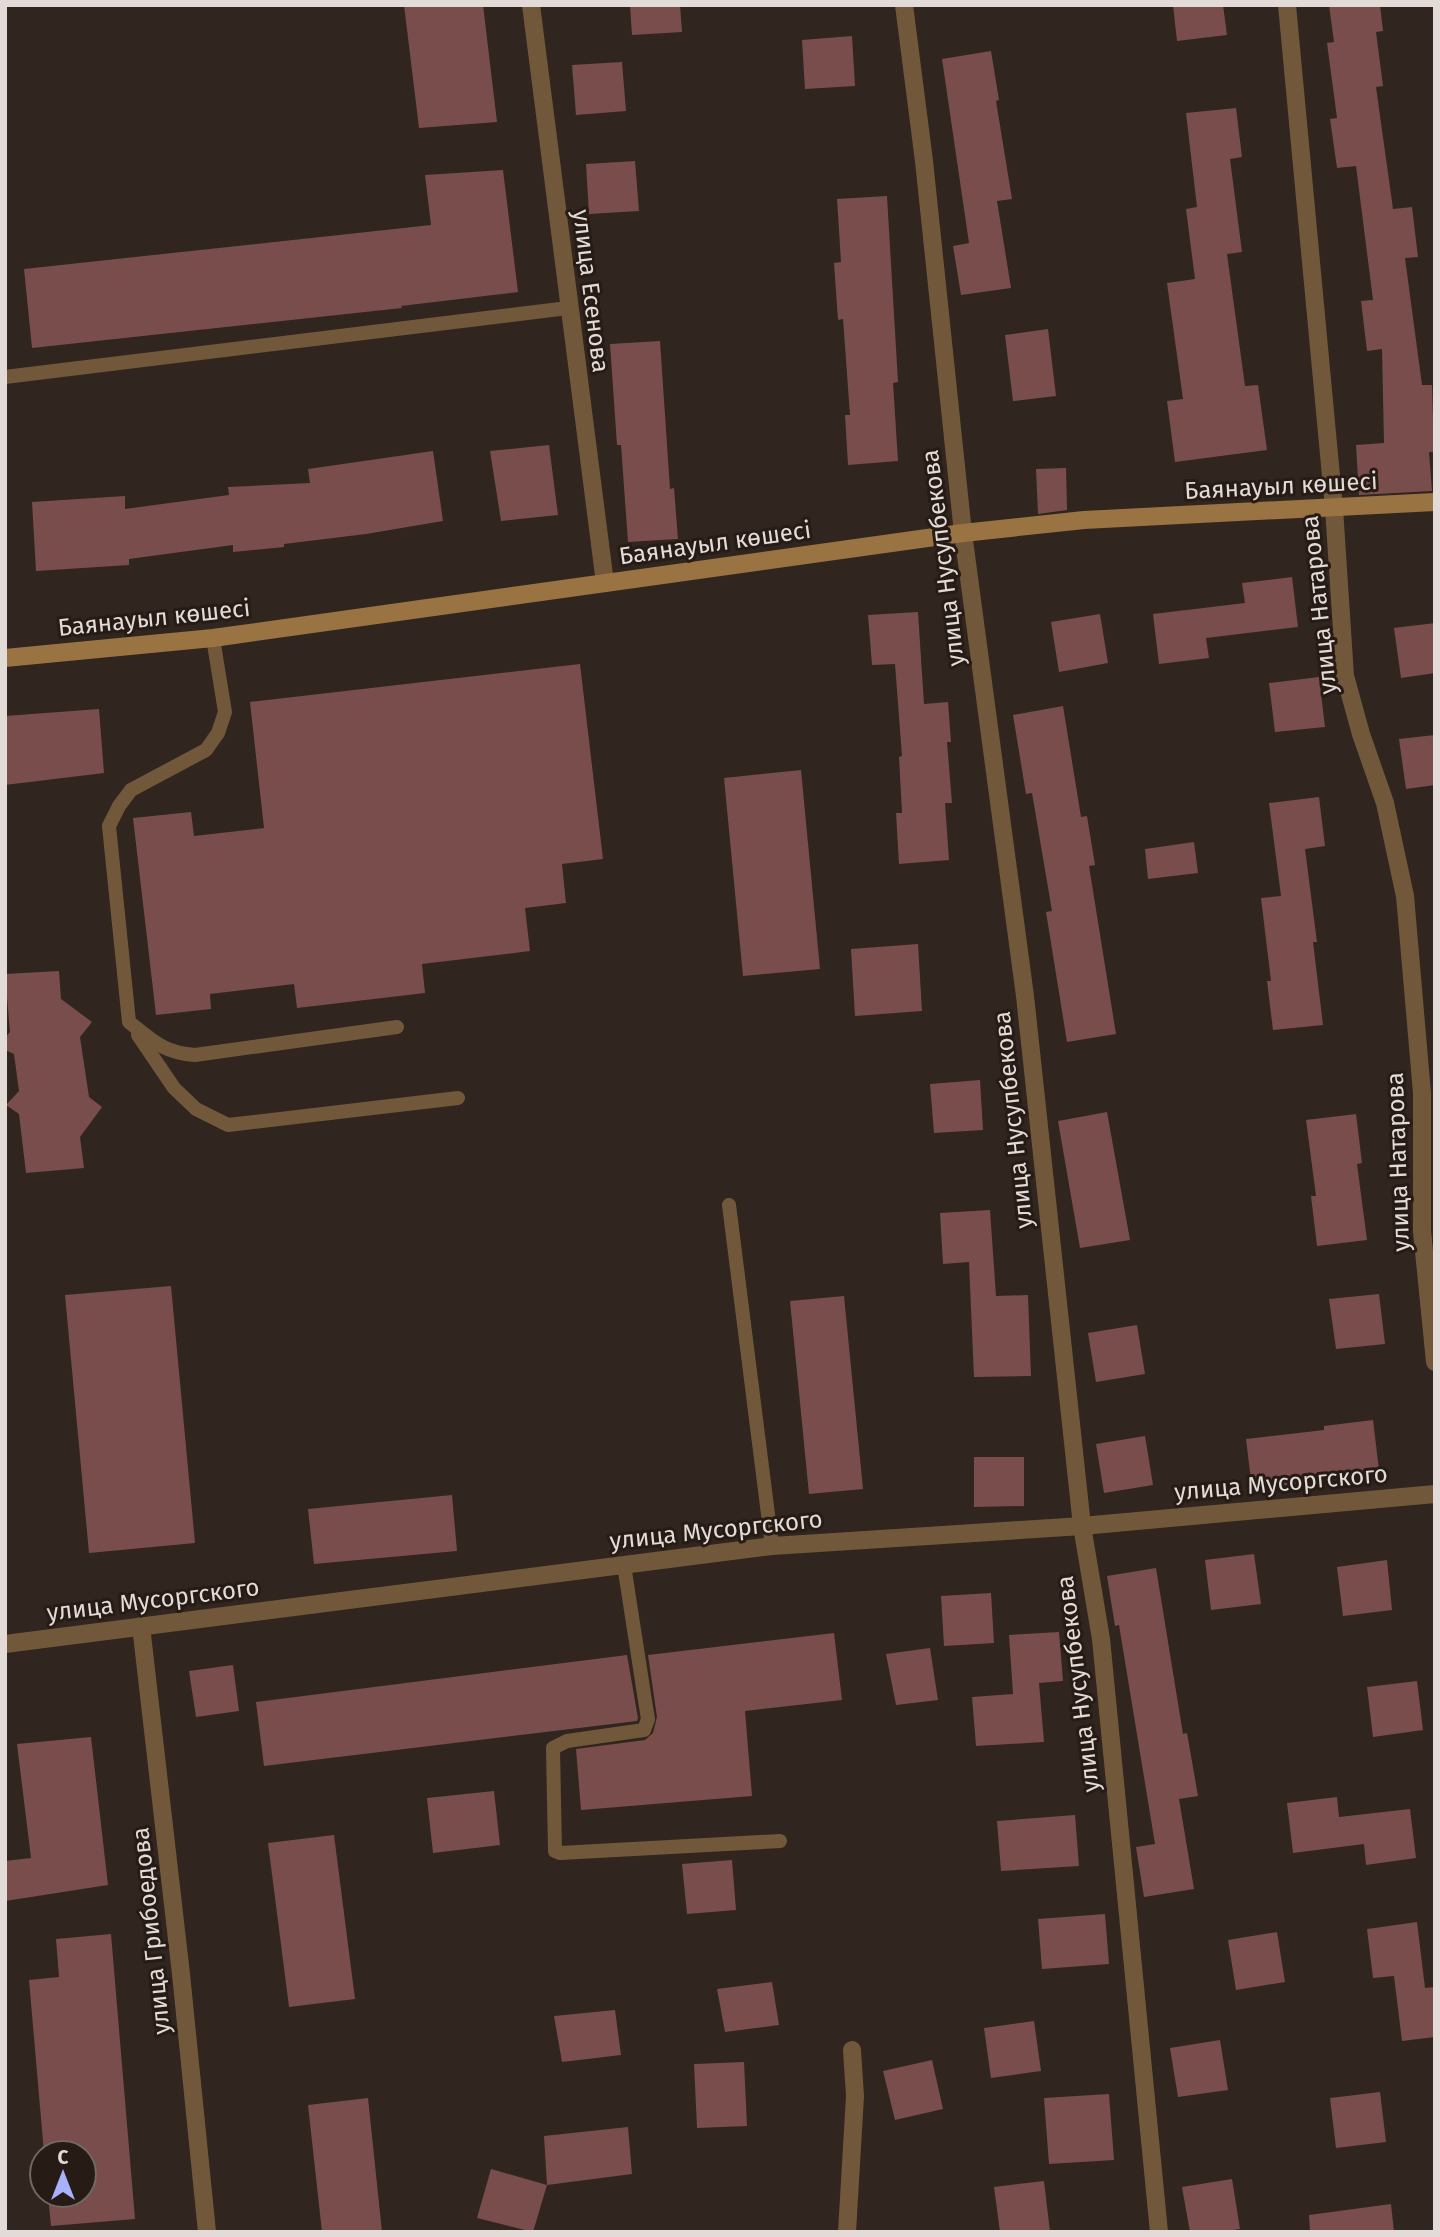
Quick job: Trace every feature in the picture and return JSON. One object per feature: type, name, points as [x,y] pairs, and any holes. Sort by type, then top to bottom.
[{"type":"main road","name":"Баянауыл көшесі","points":[[5,657],[213,638],[963,533],[1084,520],[1435,502]]},
{"type":"street","name":"улица Есенова","points":[[531,5],[605,583]]},
{"type":"street","name":"улица Нусупбекова","points":[[904,5],[924,161],[963,533],[1025,996],[1082,1526],[1101,1639],[1159,2232]]},
{"type":"street","name":"улица Натарова","points":[[1287,5],[1334,508],[1345,676],[1361,734],[1385,803],[1405,896],[1422,1093],[1422,1231],[1435,1362]]},
{"type":"street","name":"улица Мусоргского","points":[[5,1644],[772,1546],[1082,1526],[1435,1494]]},
{"type":"street","name":"улица Грибоедова","points":[[141,1626],[207,2232]]},
{"type":"street","points":[[847,2232],[855,2096],[852,2050]]},
{"type":"lane","points":[[5,377],[568,309]]},
{"type":"lane","points":[[213,638],[225,712],[219,733],[206,750],[131,790],[118,806],[109,826],[129,1023],[174,1088],[196,1109],[228,1125],[458,1098]]},
{"type":"lane","points":[[129,1023],[159,1046],[177,1053],[195,1055],[397,1027]]},
{"type":"lane","points":[[729,1205],[772,1546]]},
{"type":"lane","points":[[624,1565],[647,1726],[644,1730],[567,1741],[553,1748],[555,1851],[609,1851],[780,1841]]},
{"type":"building","points":[[404,5],[483,5],[497,122],[419,128]]},
{"type":"building","points":[[630,5],[680,5],[682,32],[632,35]]},
{"type":"building","points":[[1173,5],[1223,5],[1227,35],[1177,41]]},
{"type":"building","points":[[1329,5],[1380,5],[1383,31],[1376,32],[1383,86],[1376,87],[1393,209],[1412,207],[1418,257],[1405,258],[1422,385],[1432,385],[1434,452],[1429,452],[1432,491],[1359,495],[1356,445],[1384,443],[1382,349],[1367,351],[1361,301],[1373,300],[1356,166],[1337,168],[1330,119],[1337,118],[1327,43],[1334,42]]},
{"type":"building","points":[[852,36],[855,86],[805,89],[802,40]]},
{"type":"building","points":[[991,51],[1012,199],[997,201],[1011,288],[961,295],[953,246],[969,243],[942,59]]},
{"type":"building","points":[[622,62],[626,111],[576,115],[572,65]]},
{"type":"building","points":[[1236,108],[1242,157],[1230,159],[1242,252],[1227,254],[1245,386],[1258,385],[1267,450],[1175,462],[1167,401],[1183,399],[1167,283],[1195,279],[1186,209],[1197,207],[1186,113]]},
{"type":"building","points":[[635,161],[639,211],[589,214],[586,164]]},
{"type":"building","points":[[503,170],[518,292],[401,306],[402,308],[32,348],[24,269],[431,225],[425,175]]},
{"type":"building","points":[[887,196],[898,382],[893,383],[898,461],[848,465],[845,415],[850,415],[843,319],[838,320],[834,263],[841,262],[837,199]]},
{"type":"building","points":[[1048,329],[1056,396],[1013,401],[1005,335]]},
{"type":"building","points":[[660,341],[670,489],[674,488],[678,539],[628,542],[621,445],[617,445],[610,344]]},
{"type":"building","points":[[549,445],[558,515],[501,521],[490,451]]},
{"type":"building","points":[[433,451],[443,521],[284,544],[284,547],[233,552],[233,545],[129,559],[129,565],[36,571],[32,502],[125,496],[125,509],[229,495],[228,487],[310,483],[308,469]]},
{"type":"building","points":[[1066,468],[1067,510],[1038,514],[1036,469]]},
{"type":"building","points":[[1292,577],[1298,627],[1206,638],[1209,658],[1159,664],[1153,614],[1245,603],[1242,583]]},
{"type":"building","points":[[918,612],[924,704],[948,702],[951,742],[947,742],[952,803],[945,803],[949,860],[899,864],[896,813],[902,813],[899,757],[902,756],[895,664],[872,665],[868,615]]},
{"type":"building","points":[[1100,614],[1108,663],[1059,672],[1051,622]]},
{"type":"building","points":[[1435,623],[1435,673],[1401,678],[1394,628]]},
{"type":"building","points":[[580,664],[603,859],[562,864],[566,903],[525,908],[530,951],[422,964],[425,993],[297,1008],[294,984],[210,994],[211,1009],[156,1015],[133,818],[191,812],[194,836],[264,828],[250,702]]},
{"type":"building","points":[[1319,677],[1325,727],[1275,732],[1269,683]]},
{"type":"building","points":[[1063,706],[1081,817],[1087,816],[1095,865],[1089,866],[1116,1034],[1067,1042],[1046,912],[1052,911],[1032,793],[1026,794],[1013,715]]},
{"type":"building","points":[[99,709],[104,773],[5,785],[5,716]]},
{"type":"building","points":[[1435,735],[1435,785],[1406,789],[1399,739]]},
{"type":"building","points":[[801,770],[820,969],[743,976],[724,778]]},
{"type":"building","points":[[1319,797],[1325,846],[1305,849],[1317,942],[1313,942],[1323,1025],[1273,1030],[1267,981],[1271,981],[1261,898],[1281,896],[1269,803]]},
{"type":"building","points":[[1194,842],[1198,873],[1148,879],[1145,849]]},
{"type":"building","points":[[918,944],[922,1011],[855,1016],[851,949]]},
{"type":"building","points":[[59,971],[61,999],[92,1022],[80,1037],[89,1097],[102,1107],[80,1137],[84,1168],[26,1173],[19,1114],[6,1105],[19,1091],[14,1054],[5,1050],[5,1038],[10,1032],[5,974]]},
{"type":"building","points":[[980,1080],[983,1130],[934,1133],[930,1084]]},
{"type":"building","points":[[1107,1112],[1130,1240],[1080,1248],[1058,1121]]},
{"type":"building","points":[[1356,1114],[1362,1163],[1357,1164],[1367,1240],[1317,1246],[1311,1196],[1316,1196],[1306,1120]]},
{"type":"building","points":[[990,1210],[996,1296],[1028,1295],[1031,1376],[974,1377],[969,1262],[943,1264],[940,1213]]},
{"type":"building","points":[[171,1286],[195,1543],[89,1553],[65,1295]]},
{"type":"building","points":[[1379,1294],[1385,1344],[1336,1349],[1329,1299]]},
{"type":"building","points":[[844,1296],[863,1489],[809,1494],[790,1301]]},
{"type":"building","points":[[1137,1325],[1145,1374],[1096,1382],[1088,1333]]},
{"type":"building","points":[[1373,1420],[1379,1470],[1252,1489],[1246,1439],[1324,1430],[1324,1426]]},
{"type":"building","points":[[1145,1436],[1153,1485],[1104,1493],[1096,1444]]},
{"type":"building","points":[[974,1457],[1024,1457],[1024,1506],[974,1507]]},
{"type":"building","points":[[452,1495],[457,1551],[314,1564],[308,1509]]},
{"type":"building","points":[[1254,1554],[1261,1604],[1211,1610],[1205,1560]]},
{"type":"building","points":[[1387,1560],[1392,1610],[1343,1616],[1337,1567]]},
{"type":"building","points":[[1156,1568],[1183,1734],[1187,1733],[1198,1796],[1179,1799],[1194,1889],[1144,1897],[1136,1847],[1155,1844],[1119,1625],[1115,1626],[1107,1576]]},
{"type":"building","points":[[991,1593],[994,1643],[944,1646],[941,1596]]},
{"type":"building","points":[[1059,1632],[1063,1681],[1039,1683],[1044,1742],[976,1746],[972,1697],[1013,1694],[1009,1635]]},
{"type":"building","points":[[834,1633],[842,1700],[745,1711],[752,1796],[581,1810],[576,1749],[645,1740],[653,1733],[657,1717],[648,1655]]},
{"type":"building","points":[[930,1648],[938,1700],[896,1705],[886,1654]]},
{"type":"building","points":[[627,1655],[637,1721],[264,1766],[256,1702]]},
{"type":"building","points":[[233,1665],[239,1711],[196,1717],[189,1671]]},
{"type":"building","points":[[1417,1681],[1423,1730],[1373,1737],[1367,1687]]},
{"type":"building","points":[[91,1737],[108,1885],[5,1901],[5,1861],[31,1858],[17,1744]]},
{"type":"building","points":[[494,1791],[500,1845],[433,1853],[427,1798]]},
{"type":"building","points":[[1337,1797],[1339,1817],[1410,1809],[1416,1858],[1366,1865],[1364,1844],[1293,1853],[1287,1803]]},
{"type":"building","points":[[1075,1815],[1079,1866],[1001,1871],[997,1821]]},
{"type":"building","points":[[334,1835],[355,1999],[289,2007],[268,1843]]},
{"type":"building","points":[[732,1860],[736,1910],[687,1914],[682,1864]]},
{"type":"building","points":[[1105,1914],[1109,1964],[1042,1969],[1038,1919]]},
{"type":"building","points":[[1417,1922],[1425,1988],[1435,1987],[1435,2037],[1402,2041],[1394,1976],[1373,1978],[1367,1929]]},
{"type":"building","points":[[1277,1932],[1285,1982],[1236,1990],[1228,1940]]},
{"type":"building","points":[[111,1934],[135,2219],[51,2226],[49,2209],[98,2209],[98,2139],[43,2139],[29,1980],[59,1977],[56,1939]]},
{"type":"building","points":[[772,1982],[779,2025],[725,2032],[717,1989]]},
{"type":"building","points":[[615,2010],[621,2055],[562,2062],[554,2016]]},
{"type":"building","points":[[1034,2021],[1041,2071],[991,2078],[984,2028]]},
{"type":"building","points":[[1220,2040],[1228,2090],[1178,2097],[1170,2048]]},
{"type":"building","points":[[932,2060],[943,2109],[895,2120],[883,2071]]},
{"type":"building","points":[[744,2062],[747,2126],[697,2128],[694,2064]]},
{"type":"building","points":[[1380,2092],[1386,2142],[1336,2148],[1330,2098]]},
{"type":"building","points":[[1109,2094],[1114,2160],[1049,2164],[1044,2098]]},
{"type":"building","points":[[368,2098],[382,2232],[322,2232],[308,2105]]},
{"type":"building","points":[[628,2127],[632,2174],[547,2185],[544,2136]]},
{"type":"building","points":[[491,2169],[547,2185],[533,2232],[477,2218]]},
{"type":"building","points":[[1232,2179],[1240,2229],[1190,2232],[1182,2187]]},
{"type":"building","points":[[1044,2181],[1050,2232],[1000,2232],[994,2187]]},
{"type":"building","points":[[1391,2204],[1394,2232],[1310,2232],[1309,2215]]}]
